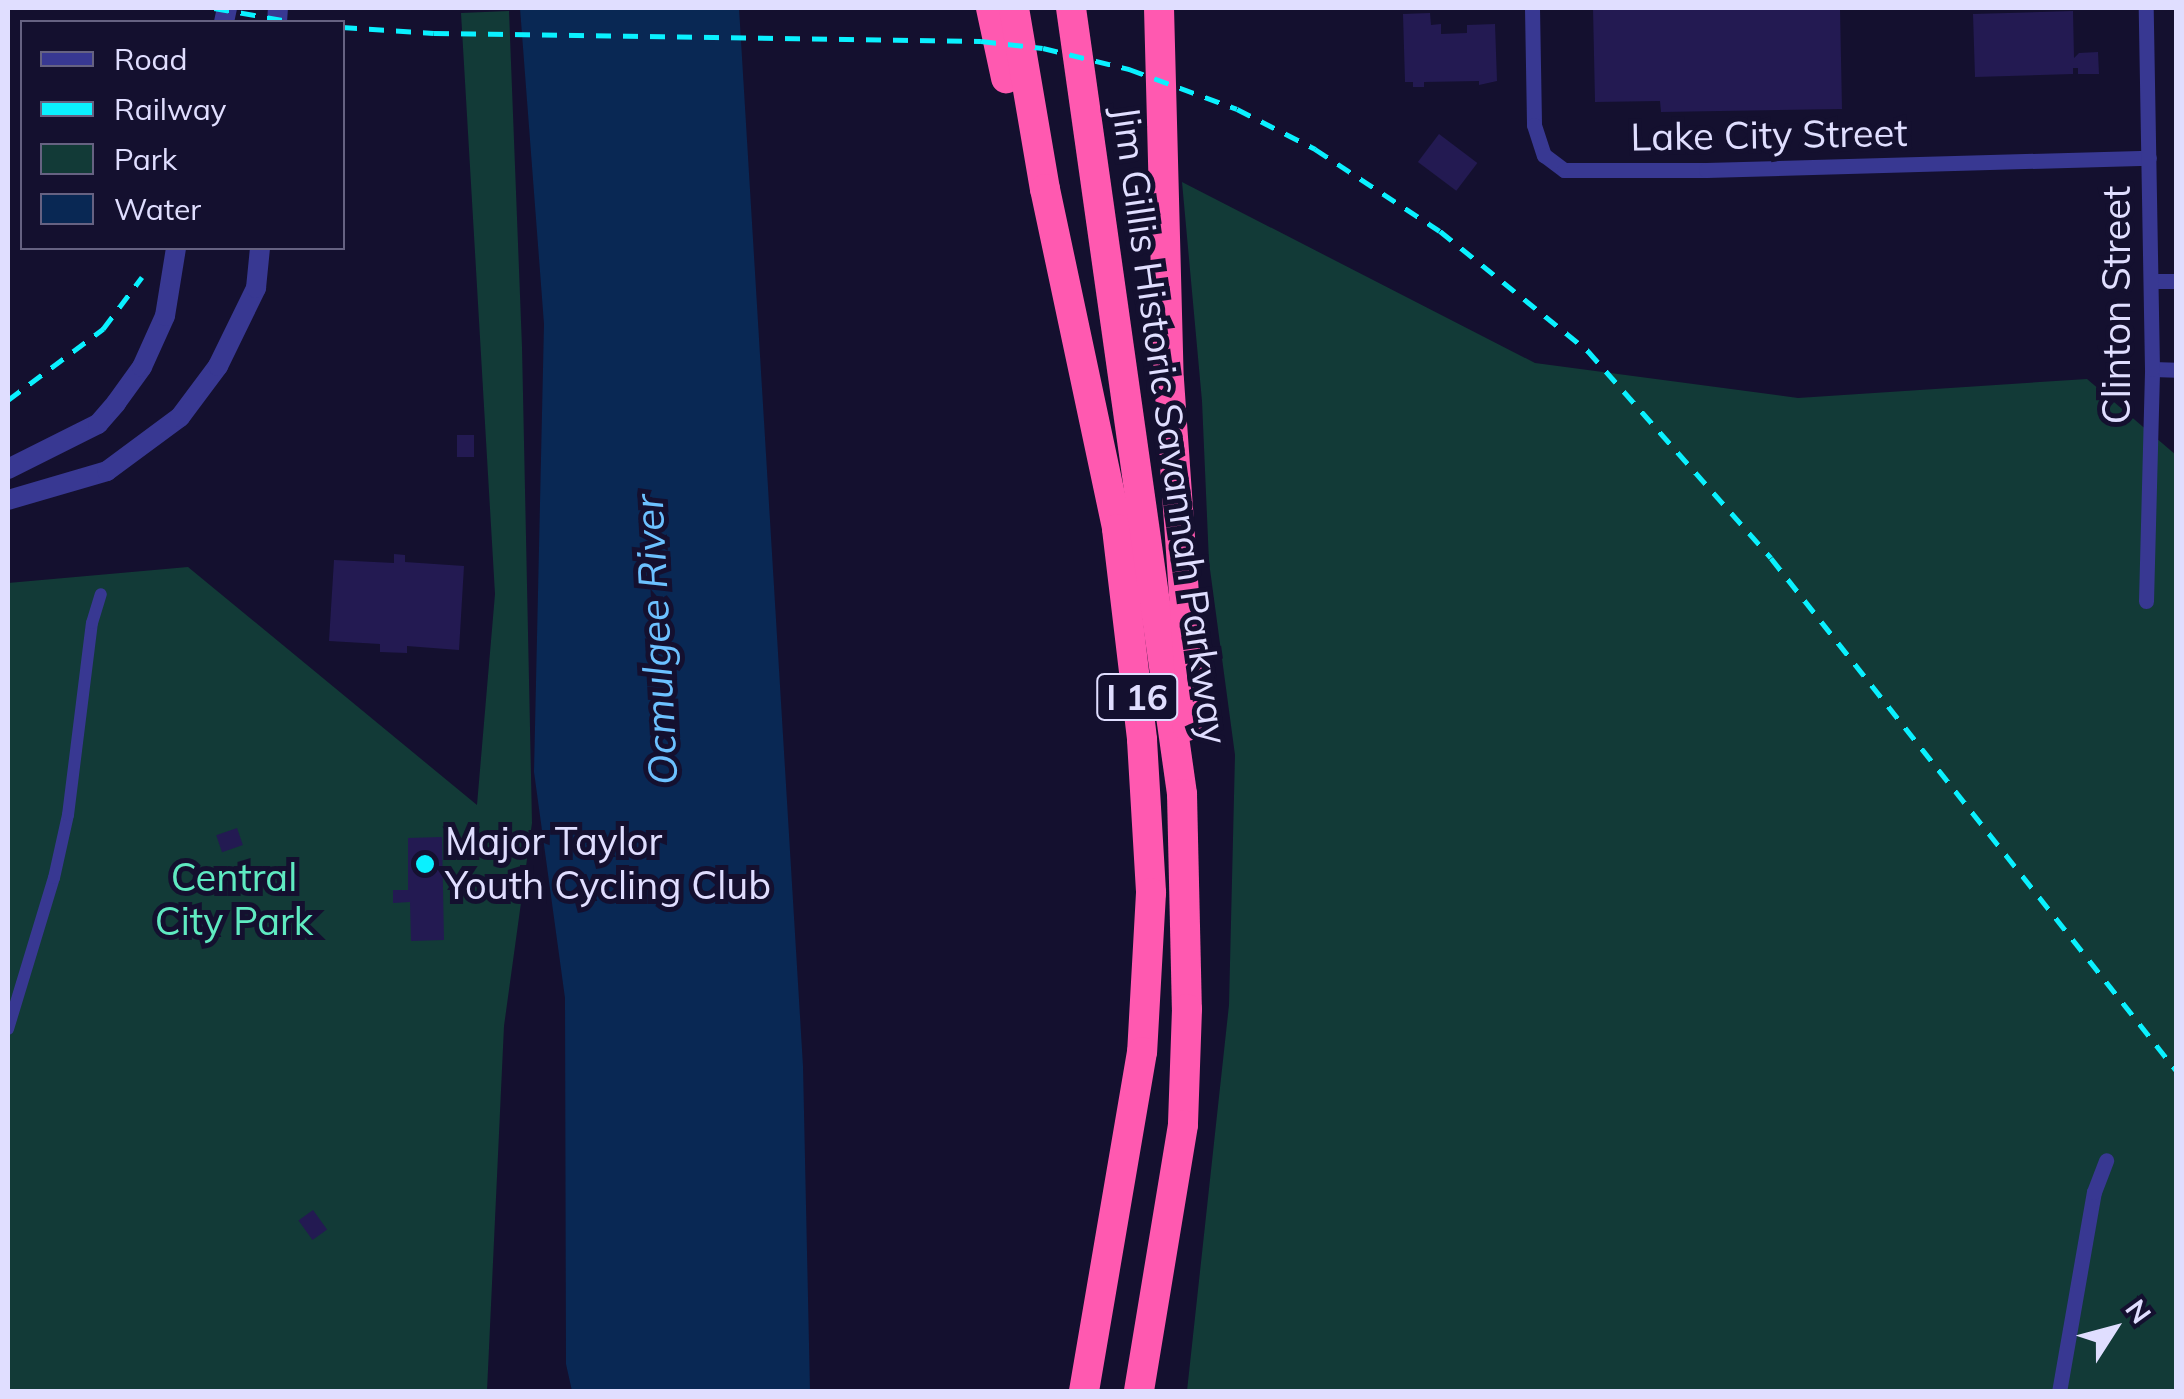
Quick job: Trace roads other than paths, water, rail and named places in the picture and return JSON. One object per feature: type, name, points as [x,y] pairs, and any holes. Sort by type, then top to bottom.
[{"type":"highway","points":[[990,8],[1007,82],[1044,189]]},
{"type":"highway","name":"Jim Gillis Historic Savannah Parkway","points":[[1014,8],[1044,189],[1117,529],[1142,740],[1151,892],[1142,1052],[1084,1392]]},
{"type":"highway","name":"Jim Gillis Historic Savannah Parkway","points":[[1070,8],[1182,794],[1187,1009],[1183,1125],[1140,1392]]},
{"type":"highway","points":[[1159,8],[1170,380],[1190,680],[1182,794]]},
{"type":"street","name":"Lake City Street","points":[[1532,8],[1534,125],[1544,155],[1564,170],[2149,158]]},
{"type":"street","name":"Clinton Street","points":[[2146,8],[2152,369],[2146,601]]},
{"type":"street","points":[[8,469],[98,424],[116,402],[142,368],[166,316],[176,250]]},
{"type":"street","points":[[8,500],[107,471],[180,417],[218,366],[256,288],[260,250]]},
{"type":"street","points":[[2150,281],[2176,281]]},
{"type":"street","points":[[2152,369],[2176,370]]},
{"type":"street","points":[[8,1028],[54,878],[68,815],[92,623],[101,594]]},
{"type":"street","points":[[2059,1392],[2094,1192],[2106,1160]]},
{"type":"water","name":"Ocmulgee River","points":[[520,8],[739,8],[803,1066],[810,1391],[572,1391],[566,1364],[565,998],[534,772],[544,324]]},
{"type":"railway","points":[[214,8],[283,20]]},
{"type":"railway","points":[[345,27],[434,33],[981,41],[1043,48],[1129,69],[1237,109],[1315,149],[1440,231],[1588,351],[1771,558],[2176,1070]]},
{"type":"railway","points":[[8,400],[103,329],[142,277]]},
{"type":"place","name":"Major Taylor Youth Cycling Club","points":[[425,864]]},
{"type":"park label","name":"Central City Park","points":[[234,900]]}]
